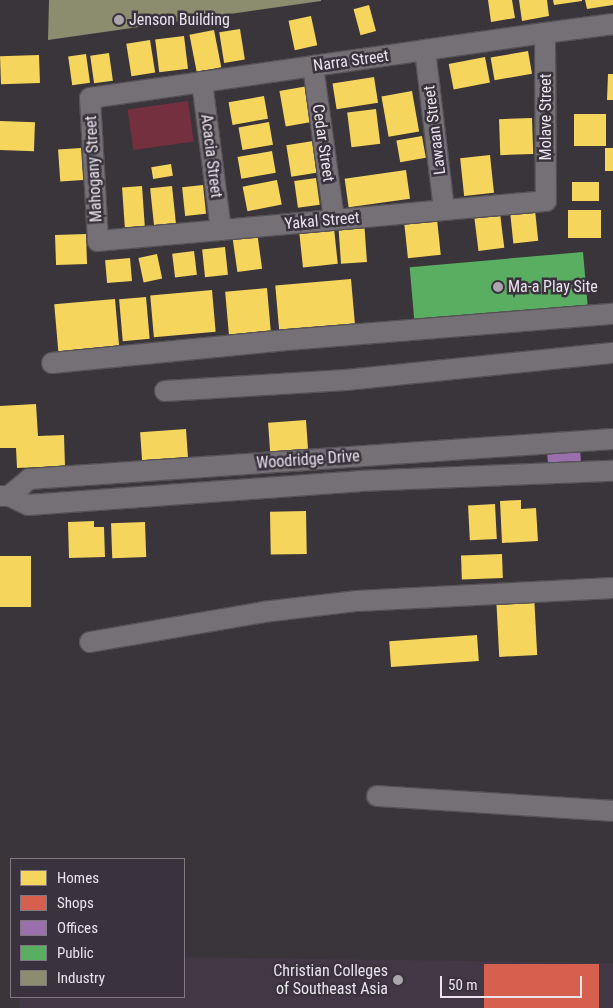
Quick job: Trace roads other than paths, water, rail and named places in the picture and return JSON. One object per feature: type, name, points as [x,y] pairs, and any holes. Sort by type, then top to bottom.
[{"type":"street","name":"Narra Street","points":[[90,98],[613,24]]},
{"type":"street","name":"Molave Street","points":[[546,34],[546,201]]},
{"type":"street","name":"Lawaan Street","points":[[425,50],[444,210]]},
{"type":"street","name":"Cedar Street","points":[[313,66],[334,220]]},
{"type":"street","name":"Acacia Street","points":[[202,82],[221,230]]},
{"type":"street","name":"Mahogany Street","points":[[90,98],[98,241]]},
{"type":"street","name":"Yakal Street","points":[[98,241],[546,201]]},
{"type":"street","points":[[52,363],[286,340],[613,314]]},
{"type":"street","points":[[165,391],[346,380],[613,353]]},
{"type":"street","name":"Woodridge Drive","points":[[5,496],[30,479],[613,439]]},
{"type":"street","points":[[358,457],[359,481]]},
{"type":"street","name":"Woodridge Drive","points":[[5,496],[28,505],[359,481],[613,471]]},
{"type":"street","points":[[90,642],[262,612],[357,600],[613,588]]},
{"type":"street","points":[[378,796],[613,811]]},
{"type":"place","name":"Jenson Building","points":[[119,20]]},
{"type":"place","name":"Ma-a Play Site","points":[[498,287]]},
{"type":"place","name":"Christian Colleges of Southeast Asia","points":[[398,980]]}]
